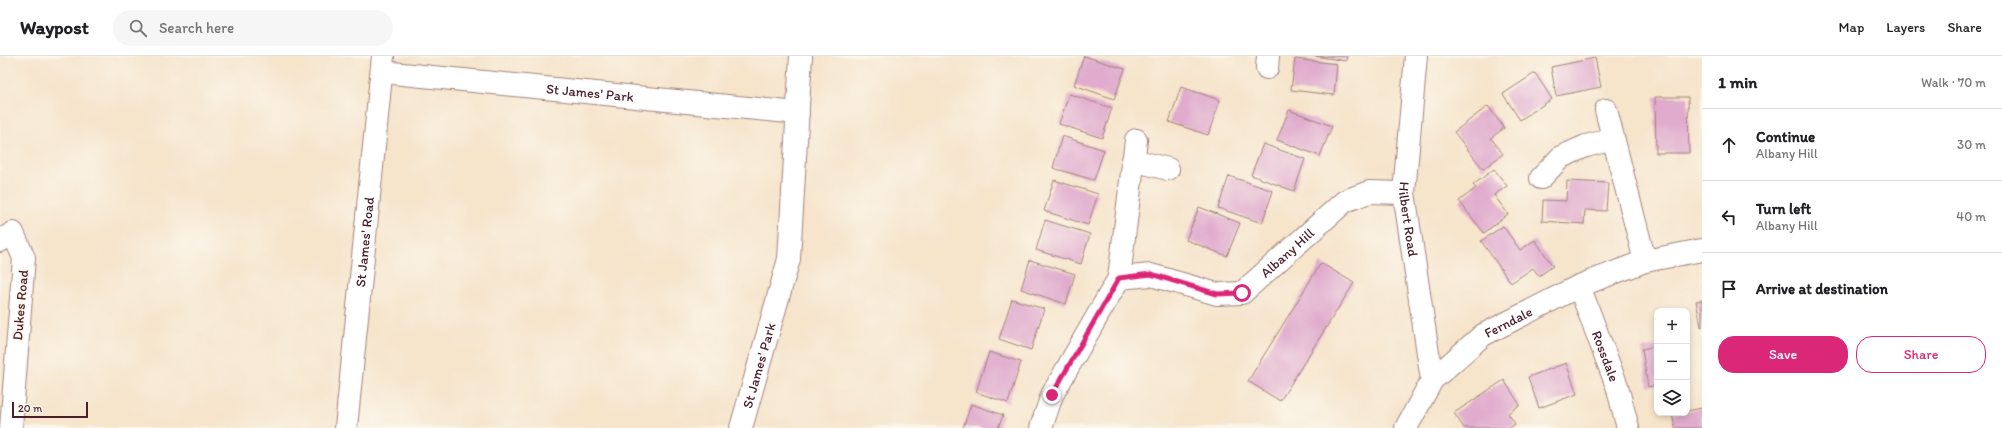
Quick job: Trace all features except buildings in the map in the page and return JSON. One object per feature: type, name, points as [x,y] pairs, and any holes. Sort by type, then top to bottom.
[{"type":"street","name":"St James' Park","points":[[741,428],[789,259],[801,56]]},
{"type":"street","name":"Hilbert Road","points":[[1416,56],[1404,193],[1432,380]]},
{"type":"street","name":"St James' Park","points":[[382,64],[798,113]]},
{"type":"street","name":"St James' Road","points":[[346,428],[382,64]]},
{"type":"street","points":[[1606,110],[1645,261]]},
{"type":"street","points":[[1541,178],[1561,157],[1586,146],[1613,139]]},
{"type":"street","points":[[1041,428],[1052,395],[1119,278],[1134,150],[1168,169]]},
{"type":"street","name":"Albany Hill","points":[[1119,278],[1151,274],[1217,294],[1242,293],[1345,201],[1370,192],[1404,193]]},
{"type":"street","name":"Dukes Road","points":[[6,237],[24,258],[11,428]]},
{"type":"street","name":"Ferndale","points":[[1406,428],[1432,380],[1482,335],[1579,286],[1645,261],[1702,250]]},
{"type":"street","name":"Rossdale","points":[[1579,286],[1617,386],[1628,428]]},
{"type":"route","points":[[1052,395],[1119,278],[1151,274],[1217,294],[1242,293]]}]
